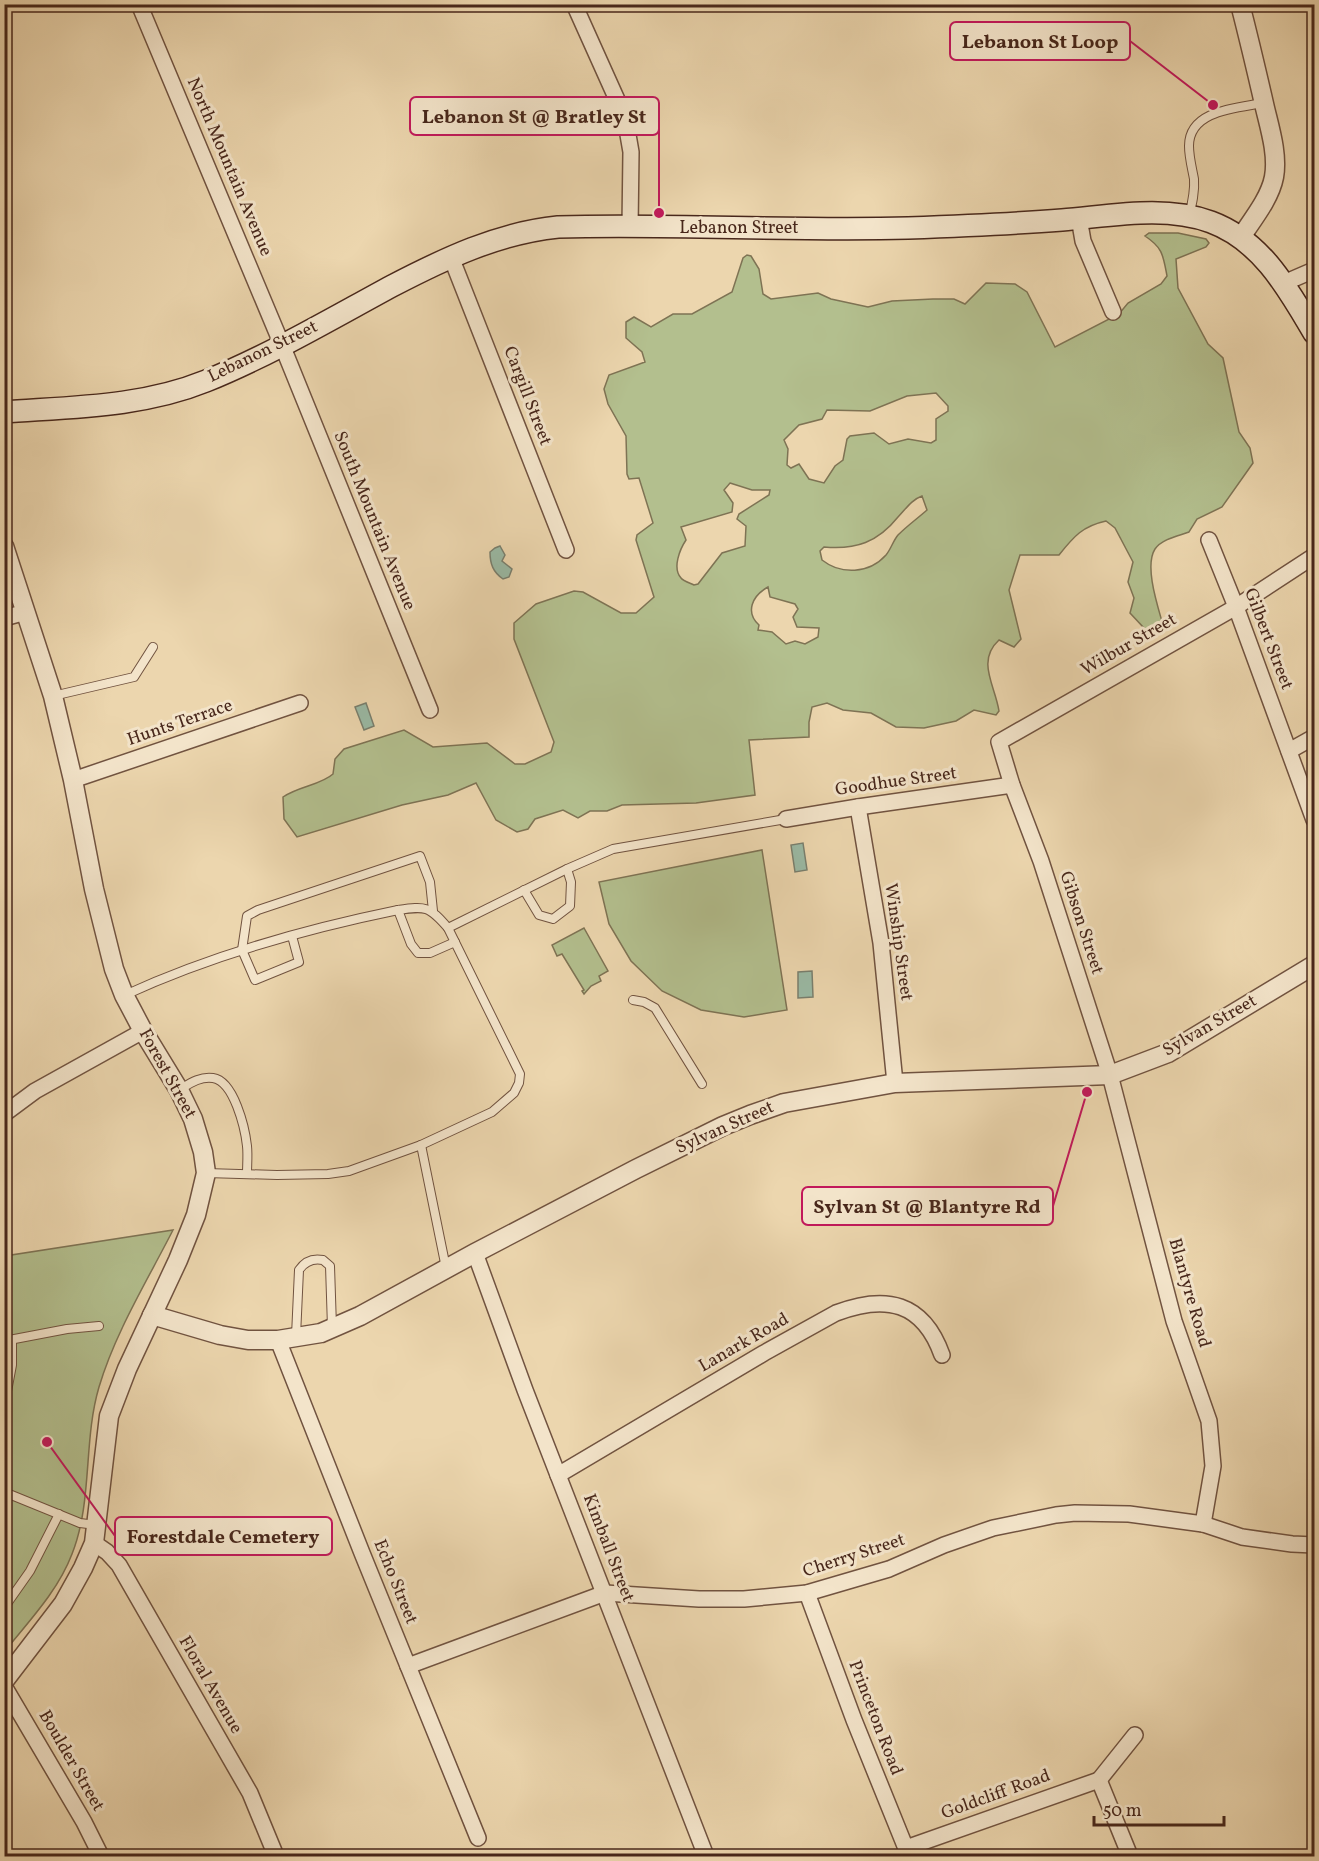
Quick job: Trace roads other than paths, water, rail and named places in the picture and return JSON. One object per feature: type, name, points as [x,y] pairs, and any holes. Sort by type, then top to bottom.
[{"type":"main road","name":"Lebanon Street","points":[[4,412],[100,405],[163,395],[206,381],[282,345],[452,257],[492,241],[534,230],[558,227],[907,228],[1153,213],[1189,216],[1221,226],[1241,237],[1284,283],[1314,333]]},
{"type":"street","name":"North Mountain Avenue","points":[[139,4],[282,345]]},
{"type":"street","points":[[574,4],[627,129],[631,152],[630,227]]},
{"type":"street","points":[[1240,4],[1273,143],[1274,178],[1256,215],[1241,237]]},
{"type":"street","points":[[1079,218],[1083,241],[1113,312]]},
{"type":"street","name":"Cargill Street","points":[[452,257],[566,550]]},
{"type":"street","points":[[1284,283],[1314,270]]},
{"type":"street","name":"South Mountain Avenue","points":[[282,345],[430,710]]},
{"type":"street","name":"Gilbert Street","points":[[1209,540],[1314,820]]},
{"type":"street","name":"Forest Street","points":[[4,546],[53,696],[108,946],[124,995],[179,1090],[192,1119],[206,1173],[196,1215],[127,1369],[109,1416],[98,1525],[94,1543],[63,1604],[4,1681]]},
{"type":"street","name":"Wilbur Street","points":[[1012,785],[999,742],[1236,607],[1314,556]]},
{"type":"street","points":[[4,618],[26,612]]},
{"type":"street","name":"Hunts Terrace","points":[[73,780],[300,703]]},
{"type":"street","points":[[1289,751],[1314,738]]},
{"type":"street","name":"Goodhue Street","points":[[786,819],[1012,785]]},
{"type":"street","name":"Gibson Street","points":[[1012,785],[1041,861],[1110,1075]]},
{"type":"street","name":"Winship Street","points":[[858,807],[881,942],[895,1083]]},
{"type":"street","name":"Sylvan Street","points":[[152,1315],[220,1335],[248,1340],[321,1333],[360,1316],[636,1169],[750,1114],[784,1103],[856,1088],[895,1083],[1110,1075],[1168,1053],[1314,964]]},
{"type":"street","points":[[4,1114],[35,1091],[143,1031]]},
{"type":"street","name":"Blantyre Road","points":[[1110,1075],[1174,1321],[1209,1421],[1213,1466],[1203,1524]]},
{"type":"street","name":"Kimball Street","points":[[476,1253],[558,1475],[706,1857]]},
{"type":"street","name":"Lanark Road","points":[[558,1475],[764,1353],[848,1308],[880,1304],[898,1306],[911,1311],[926,1323],[936,1337],[942,1355]]},
{"type":"street","name":"Echo Street","points":[[287,1338],[408,1666],[478,1838]]},
{"type":"street","name":"Cherry Street","points":[[408,1666],[605,1593],[699,1599],[744,1599],[807,1593],[889,1569],[969,1535],[1024,1520],[1075,1513],[1129,1514],[1203,1524],[1242,1537],[1314,1545]]},
{"type":"street","name":"Floral Avenue","points":[[94,1543],[107,1552],[119,1565],[250,1793],[276,1857]]},
{"type":"street","name":"Princeton Road","points":[[807,1593],[854,1720],[908,1852]]},
{"type":"street","name":"Boulder Street","points":[[4,1686],[84,1822],[101,1857]]},
{"type":"street","points":[[1130,1857],[1100,1779],[1135,1735]]},
{"type":"street","name":"Goldcliff Road","points":[[908,1852],[1100,1779]]},
{"type":"lane","points":[[1189,216],[1194,189],[1189,145],[1194,126],[1213,114],[1264,103]]},
{"type":"lane","points":[[53,696],[134,677],[153,647]]},
{"type":"lane","points":[[448,928],[567,869],[613,849],[786,819]]},
{"type":"lane","points":[[292,936],[299,962],[255,980],[243,950],[245,920],[252,912],[420,856],[430,882],[433,911]]},
{"type":"lane","points":[[524,890],[539,915],[553,919],[570,906],[571,882],[567,869]]},
{"type":"lane","points":[[124,995],[178,972],[243,950],[398,910],[419,907],[433,911],[448,928],[520,1074],[514,1093],[492,1112],[421,1145],[339,1173],[277,1175],[206,1173]]},
{"type":"lane","points":[[398,910],[411,944],[420,954],[430,953],[455,942]]},
{"type":"lane","points":[[633,1000],[644,1002],[655,1008],[702,1084]]},
{"type":"lane","points":[[179,1090],[203,1078],[214,1078],[223,1083],[231,1094],[242,1120],[247,1146],[247,1174]]},
{"type":"lane","points":[[421,1145],[447,1269]]},
{"type":"lane","points":[[287,1338],[299,1270],[312,1260],[323,1260],[330,1266],[332,1329]]},
{"type":"lane","points":[[4,1407],[12,1365],[8,1340],[67,1329],[99,1326]]},
{"type":"lane","points":[[4,1492],[80,1522],[98,1525]]},
{"type":"lane","points":[[4,1608],[30,1571],[59,1514]]},
{"type":"place","name":"Lebanon St Loop","points":[[1213,105]]},
{"type":"place","name":"Lebanon St @ Bratley St","points":[[659,213]]},
{"type":"place","name":"Sylvan St @ Blantyre Rd","points":[[1087,1092]]},
{"type":"place","name":"Forestdale Cemetery","points":[[47,1442]]}]
